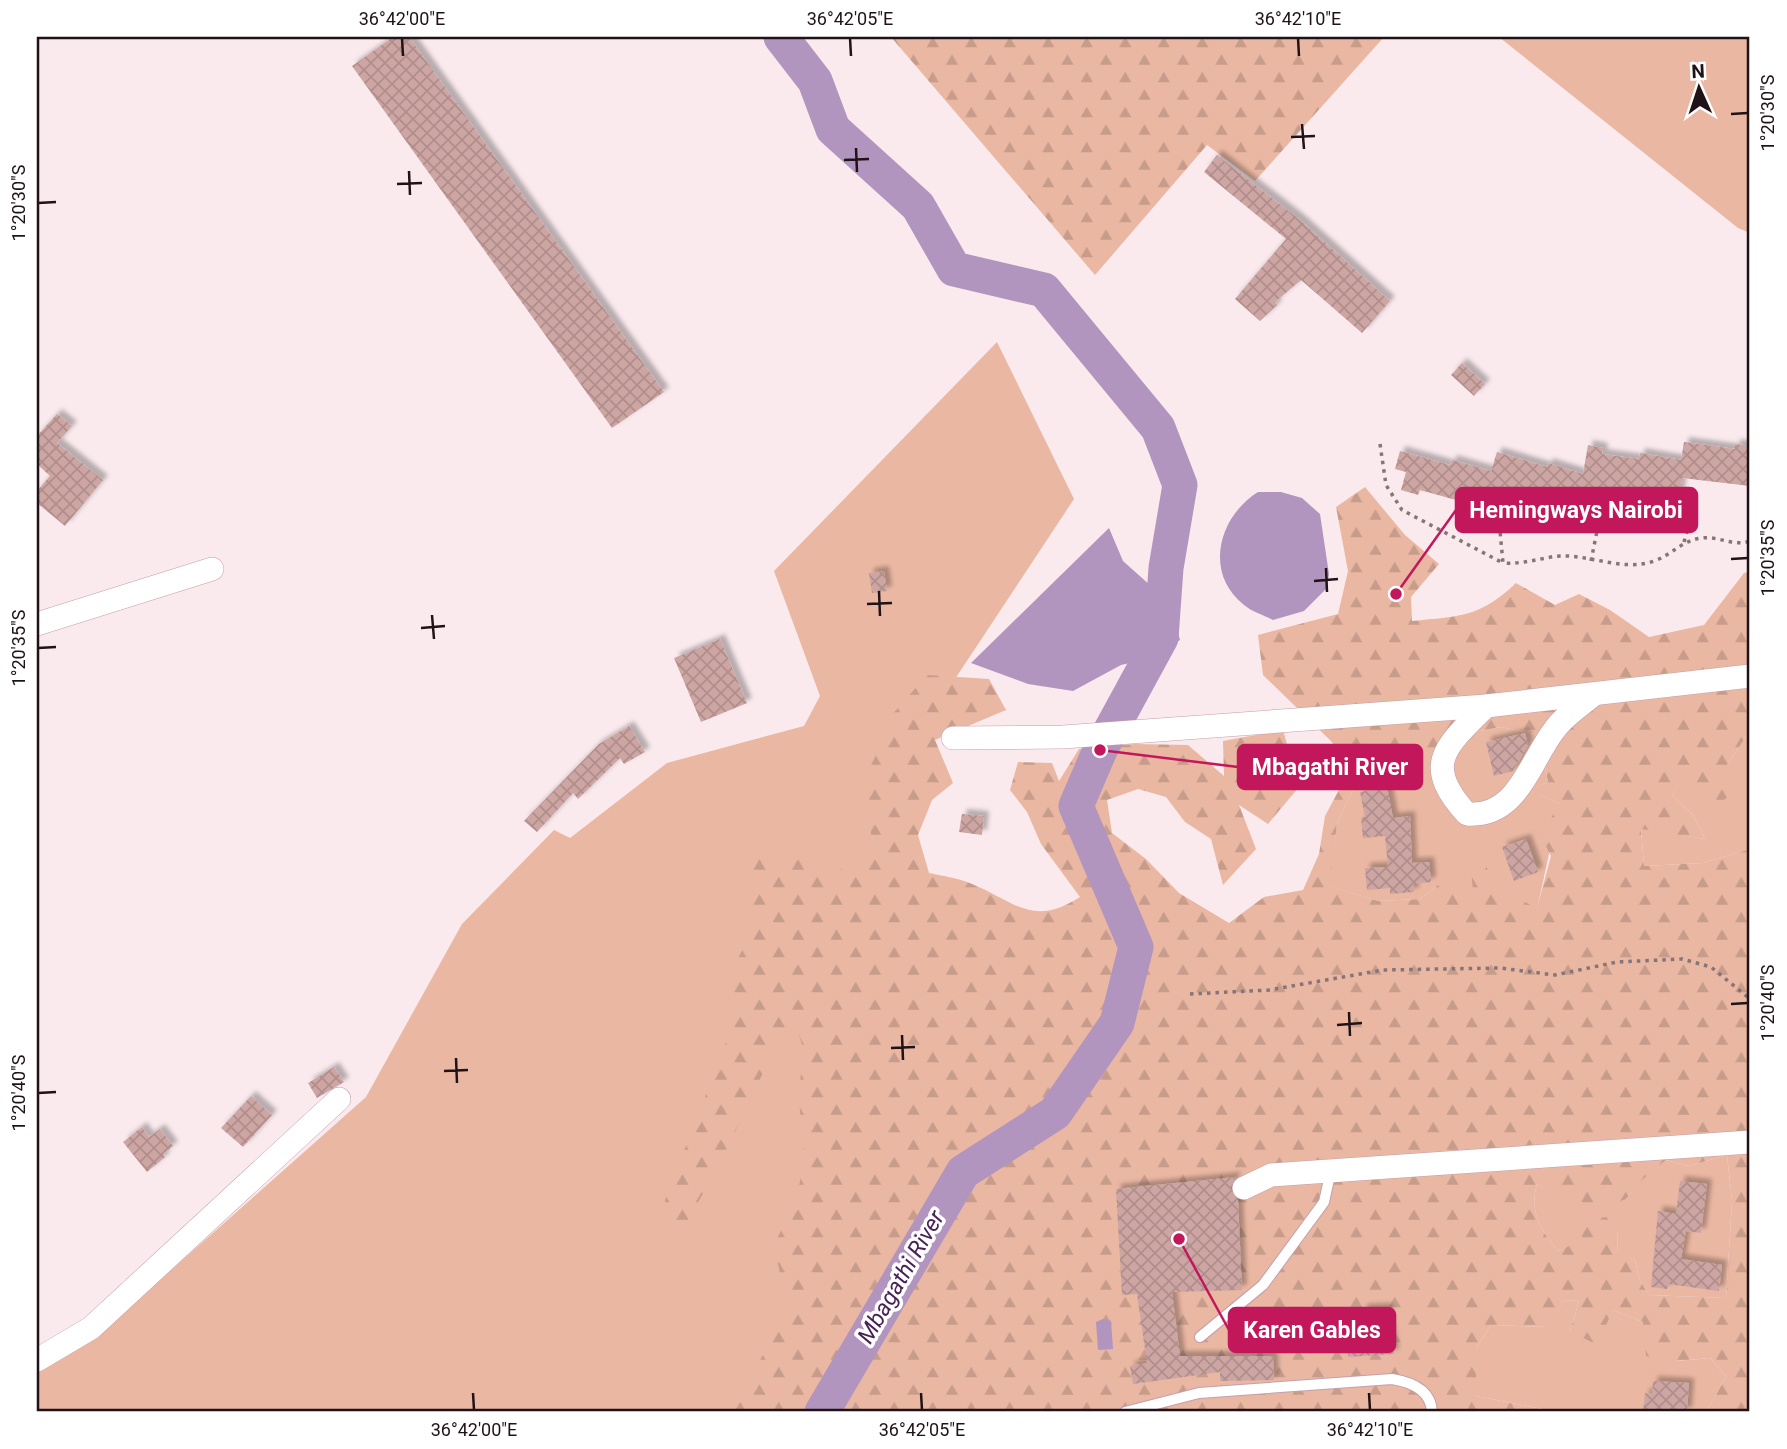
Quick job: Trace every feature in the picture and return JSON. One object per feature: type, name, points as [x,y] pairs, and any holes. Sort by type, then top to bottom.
[{"type":"street","points":[[37,624],[212,569]]},
{"type":"street","points":[[953,738],[1063,737],[1486,706],[1750,677]]},
{"type":"street","points":[[1486,706],[1450,742],[1441,766],[1446,792],[1467,814],[1483,816],[1503,808],[1532,770],[1555,727],[1592,696]]},
{"type":"street","points":[[37,1360],[91,1328],[339,1099]]},
{"type":"street","points":[[1244,1188],[1271,1175],[1750,1142]]},
{"type":"lane","points":[[1199,1337],[1263,1284],[1324,1202],[1331,1170]]},
{"type":"lane","points":[[1125,1412],[1199,1393],[1392,1379],[1407,1381],[1420,1389],[1428,1396],[1432,1412]]},
{"type":"path","points":[[1380,444],[1386,485],[1402,510],[1503,563],[1542,561],[1552,557],[1616,564],[1653,562],[1684,542],[1703,538],[1736,544],[1750,541]]},
{"type":"path","points":[[1684,542],[1693,510],[1690,484]]},
{"type":"path","points":[[1497,499],[1503,563]]},
{"type":"path","points":[[1591,561],[1597,531],[1595,506]]},
{"type":"path","points":[[1190,994],[1269,989],[1383,970],[1500,968],[1555,975],[1617,962],[1682,959],[1711,967],[1750,999]]},
{"type":"green space","points":[[891,37],[1384,37],[1255,181],[1207,145],[1095,275]]},
{"type":"green space","points":[[1499,37],[1750,37],[1750,233],[1738,228]]},
{"type":"green space","points":[[997,342],[1074,499],[953,682],[892,761],[801,1412],[37,1412],[37,1370],[107,1327],[366,1097],[462,924],[554,830],[570,838],[667,763],[804,726],[820,696],[774,571]]},
{"type":"green space","points":[[1365,487],[1405,535],[1439,564],[1411,597],[1412,621],[1456,616],[1479,609],[1516,583],[1555,605],[1579,594],[1610,610],[1649,637],[1704,625],[1744,573],[1750,572],[1750,731],[1727,765],[1734,793],[1715,806],[1680,778],[1672,795],[1693,815],[1705,839],[1641,829],[1644,866],[1703,863],[1750,849],[1750,1412],[1706,1412],[1726,1376],[1710,1358],[1676,1361],[1646,1356],[1643,1322],[1613,1310],[1606,1325],[1617,1340],[1599,1346],[1570,1331],[1579,1301],[1564,1300],[1548,1327],[1491,1325],[1476,1348],[1476,1396],[1558,1412],[734,1412],[787,1307],[774,1245],[796,1200],[804,1162],[799,1098],[803,1047],[791,1014],[722,1159],[672,1249],[665,1200],[729,1035],[731,973],[755,924],[744,856],[812,855],[822,876],[851,866],[872,839],[862,784],[877,753],[883,725],[927,675],[989,679],[1006,710],[935,740],[953,783],[932,800],[918,835],[929,873],[967,882],[1024,909],[1049,910],[1063,906],[1080,897],[1041,844],[1027,812],[1010,790],[1018,762],[1052,763],[1059,781],[1079,749],[1134,744],[1188,745],[1224,776],[1223,741],[1283,730],[1299,787],[1268,824],[1239,805],[1256,849],[1223,885],[1211,839],[1185,822],[1166,797],[1138,789],[1107,800],[1112,833],[1146,859],[1179,893],[1229,923],[1264,897],[1303,890],[1319,854],[1325,816],[1347,775],[1332,742],[1263,675],[1258,635],[1338,614],[1348,571],[1336,507]],"holes":[[[1501,727],[1539,735],[1548,782],[1528,790],[1560,804],[1540,835],[1551,856],[1537,908],[1503,888],[1491,875],[1483,857],[1471,870],[1473,891],[1450,882],[1438,885],[1420,899],[1378,901],[1330,886],[1337,823],[1366,763],[1394,755],[1427,777],[1442,738]],[[1727,1155],[1732,1201],[1726,1298],[1649,1295],[1639,1279],[1635,1260],[1617,1253],[1618,1230],[1606,1217],[1577,1222],[1583,1240],[1558,1251],[1546,1235],[1535,1212],[1537,1184],[1600,1209],[1626,1199],[1642,1180],[1666,1160],[1689,1166]]]},
{"type":"green space","points":[[1501,727],[1539,735],[1548,782],[1529,790],[1560,804],[1537,909],[1506,893],[1488,876],[1473,892],[1438,885],[1420,899],[1378,901],[1329,886],[1337,823],[1366,763],[1442,738]]},
{"type":"green space","points":[[1750,731],[1750,849],[1703,863],[1644,866],[1641,828],[1705,839],[1693,815],[1672,795],[1680,777],[1727,765]]},
{"type":"green space","points":[[1727,1155],[1732,1201],[1726,1298],[1649,1295],[1639,1279],[1635,1260],[1617,1254],[1618,1230],[1558,1251],[1546,1235],[1535,1212],[1537,1184],[1565,1194],[1626,1199],[1642,1179],[1666,1160],[1689,1166]]},
{"type":"green space","points":[[1564,1300],[1579,1301],[1570,1331],[1616,1340],[1605,1325],[1613,1310],[1643,1322],[1676,1361],[1710,1358],[1726,1376],[1706,1412],[1558,1412],[1476,1396],[1476,1348],[1491,1325],[1547,1327]]},
{"type":"shaded area","points":[[1258,492],[1281,492],[1302,498],[1320,514],[1329,574],[1327,588],[1304,611],[1273,620],[1247,607],[1231,592],[1223,577],[1220,562],[1221,546],[1234,515]]},
{"type":"shaded area","points":[[1109,528],[1123,561],[1170,603],[1180,640],[1147,659],[1121,665],[1073,691],[1028,684],[971,663]]},
{"type":"shaded area","points":[[1103,1319],[1111,1321],[1113,1349],[1098,1350],[1096,1322]]},
{"type":"building","points":[[393,37],[409,37],[664,392],[612,428],[352,66]]},
{"type":"building","points":[[1217,155],[1300,220],[1390,301],[1362,333],[1301,280],[1275,302],[1277,305],[1260,321],[1235,299],[1286,239],[1204,172]]},
{"type":"building","points":[[1462,363],[1485,384],[1474,396],[1451,375]]},
{"type":"building","points":[[57,414],[72,426],[57,443],[103,480],[65,526],[37,503],[37,491],[50,476],[37,464],[37,436]]},
{"type":"building","points":[[1684,442],[1735,449],[1735,444],[1750,446],[1750,486],[1682,478],[1678,503],[1584,488],[1580,501],[1562,495],[1559,505],[1537,498],[1535,505],[1489,490],[1486,500],[1465,494],[1463,502],[1420,490],[1418,495],[1401,490],[1406,472],[1395,469],[1400,451],[1450,465],[1452,460],[1491,471],[1497,452],[1547,467],[1548,463],[1583,474],[1588,445],[1603,448],[1602,454],[1639,459],[1640,453],[1681,460]]},
{"type":"building","points":[[884,571],[887,591],[872,593],[869,573]]},
{"type":"building","points":[[720,639],[747,703],[701,722],[674,658]]},
{"type":"building","points":[[629,726],[645,752],[624,764],[620,758],[578,799],[573,793],[537,832],[524,821],[599,744]]},
{"type":"building","points":[[1525,733],[1528,745],[1513,771],[1494,776],[1486,742]]},
{"type":"building","points":[[1387,787],[1393,818],[1410,816],[1412,863],[1429,862],[1431,882],[1414,884],[1414,892],[1390,894],[1390,888],[1367,890],[1365,868],[1388,867],[1385,836],[1363,838],[1361,818],[1365,817],[1360,792]]},
{"type":"building","points":[[962,814],[984,816],[982,835],[959,832]]},
{"type":"building","points":[[1526,839],[1538,872],[1514,881],[1502,847]]},
{"type":"building","points":[[334,1067],[344,1082],[317,1098],[308,1083]]},
{"type":"building","points":[[251,1096],[272,1115],[243,1147],[221,1128]]},
{"type":"building","points":[[142,1127],[149,1137],[160,1129],[173,1146],[163,1154],[165,1157],[147,1172],[123,1142]]},
{"type":"building","points":[[1236,1177],[1230,1188],[1238,1200],[1242,1290],[1172,1292],[1180,1356],[1273,1356],[1274,1380],[1220,1381],[1220,1372],[1133,1384],[1130,1366],[1147,1363],[1137,1294],[1122,1295],[1116,1189]]},
{"type":"building","points":[[1680,1181],[1707,1184],[1701,1233],[1686,1231],[1681,1259],[1722,1265],[1719,1291],[1668,1284],[1667,1289],[1651,1287],[1658,1211],[1676,1214]]},
{"type":"building","points":[[1387,1308],[1394,1354],[1348,1357],[1346,1320],[1363,1319],[1362,1309]]},
{"type":"building","points":[[1653,1381],[1689,1383],[1687,1412],[1643,1412],[1645,1393],[1652,1394]]},
{"type":"waterway","name":"Mbagathi River","points":[[781,37],[815,81],[833,129],[918,206],[954,269],[1044,290],[1158,428],[1180,485],[1166,568],[1161,638],[1100,750],[1076,806],[1136,947],[1117,1023],[1055,1113],[963,1172],[822,1412]]},
{"type":"place","name":"Hemingways Nairobi","points":[[1396,594]]},
{"type":"place","name":"Mbagathi River","points":[[1100,750]]},
{"type":"place","name":"Karen Gables","points":[[1179,1239]]}]
